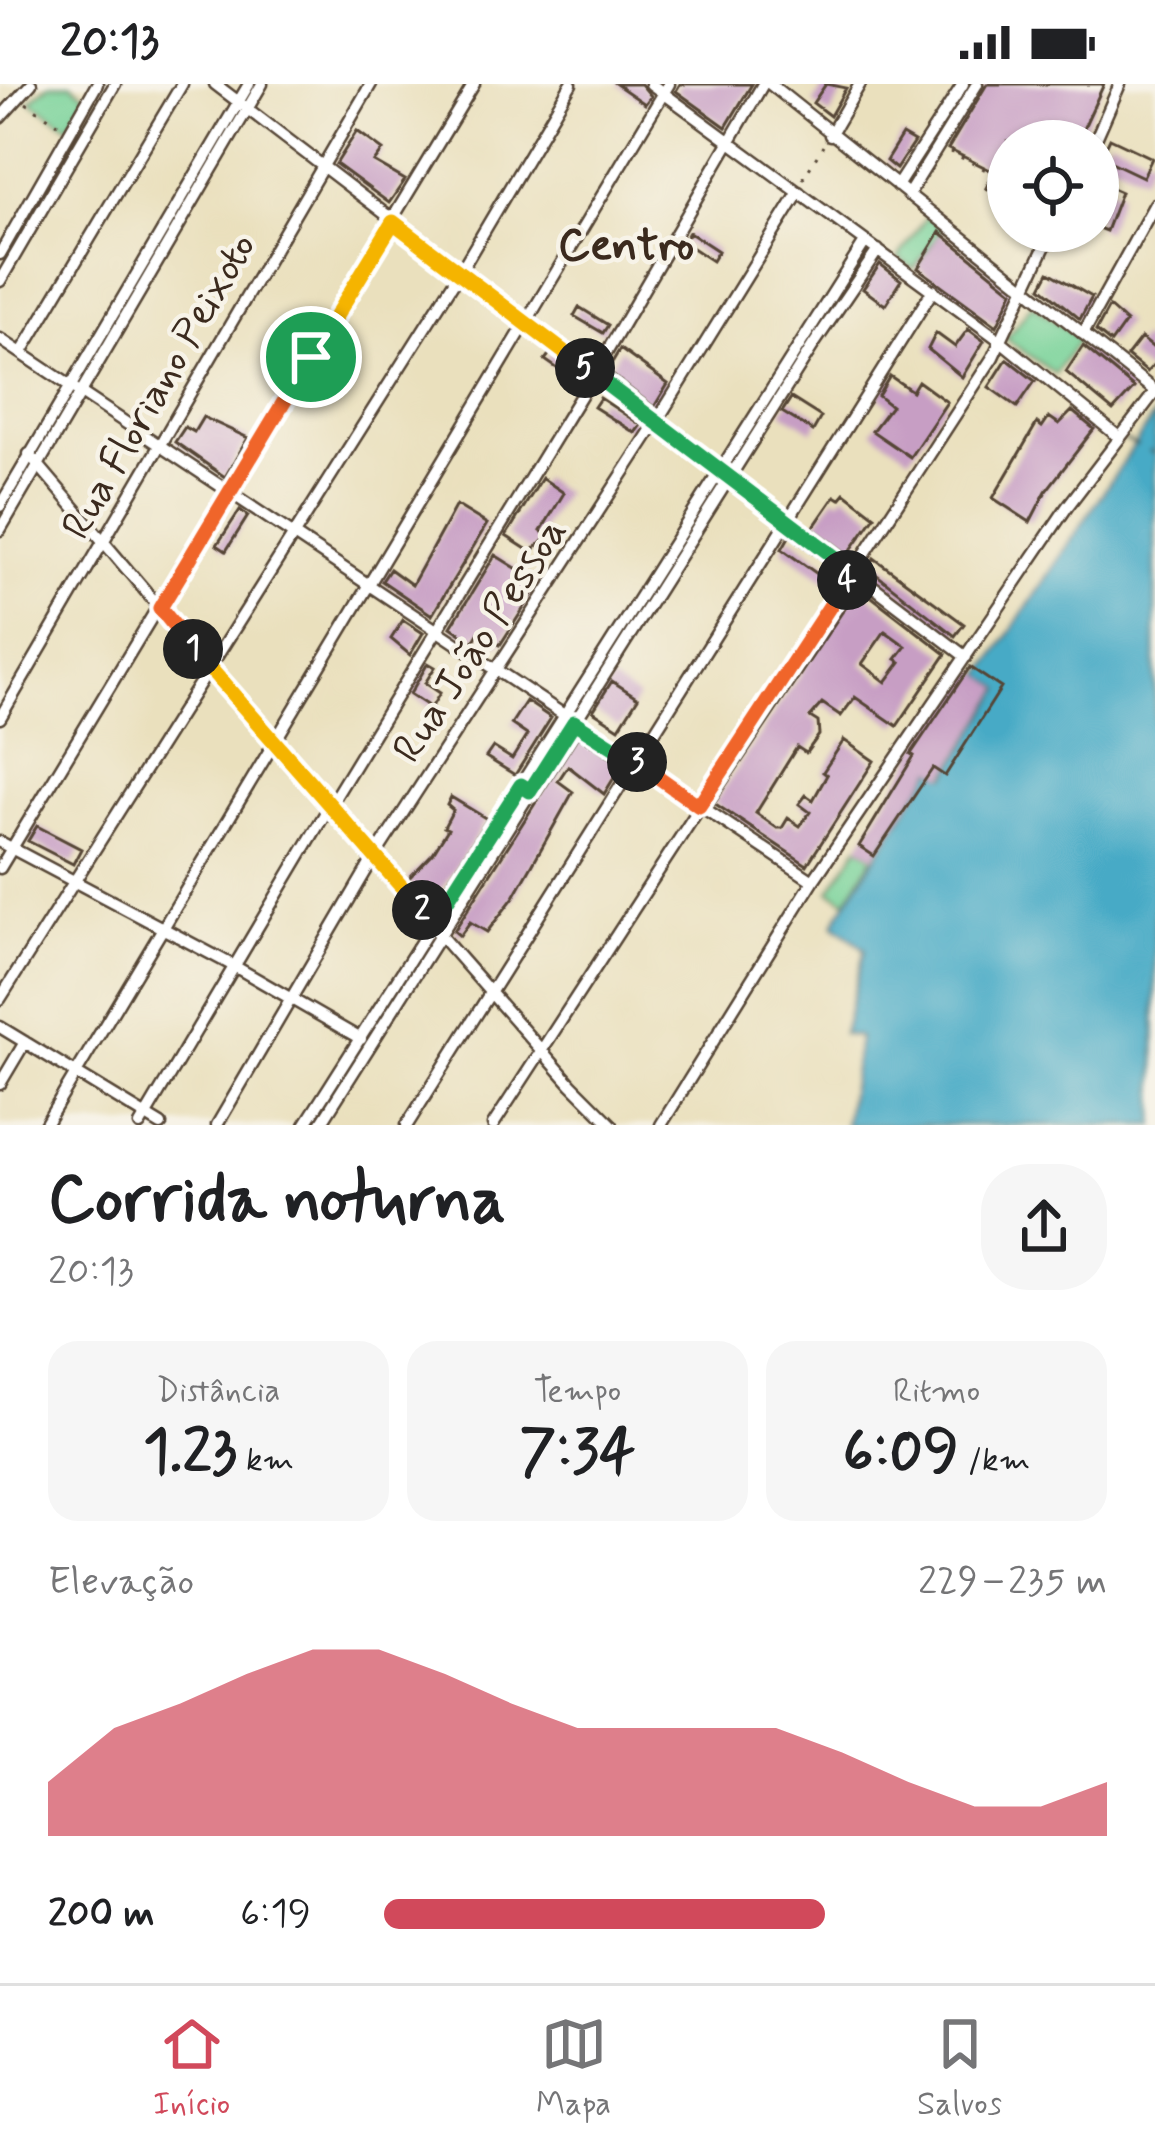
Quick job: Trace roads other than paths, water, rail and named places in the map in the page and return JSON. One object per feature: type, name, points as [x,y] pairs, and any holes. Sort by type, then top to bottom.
[{"type":"street","points":[[0,118],[31,84]]},
{"type":"street","points":[[0,281],[115,84]]},
{"type":"street","points":[[22,352],[182,84]]},
{"type":"street","points":[[214,84],[967,657]]},
{"type":"street","points":[[243,106],[249,84]]},
{"type":"street","points":[[0,530],[75,388],[243,106],[262,84]]},
{"type":"street","name":"Rua Floriano Peixoto","points":[[0,718],[371,84]]},
{"type":"street","points":[[0,868],[6,845],[160,608],[474,84]]},
{"type":"street","points":[[0,999],[460,272],[571,84]]},
{"type":"street","points":[[652,84],[666,88],[1001,341],[1120,438]]},
{"type":"street","points":[[142,1120],[766,84],[1155,391],[1067,507],[813,881],[661,1125]]},
{"type":"street","points":[[830,135],[860,84]]},
{"type":"street","points":[[902,190],[962,92],[976,84]]},
{"type":"street","points":[[1104,120],[1120,84]]},
{"type":"street","points":[[0,254],[91,86],[106,99]]},
{"type":"street","points":[[45,1125],[666,88]]},
{"type":"street","points":[[902,190],[938,146],[946,121]]},
{"type":"street","points":[[70,131],[83,139]]},
{"type":"street","name":"Rua João Pessoa","points":[[217,1125],[373,859],[498,670],[799,192]]},
{"type":"street","points":[[1083,334],[1155,205]]},
{"type":"street","points":[[304,1125],[364,1041],[486,850],[809,340],[865,242]]},
{"type":"street","points":[[809,340],[878,250]]},
{"type":"street","points":[[494,1125],[1001,341],[1042,252]]},
{"type":"street","points":[[407,1125],[933,290]]},
{"type":"street","points":[[0,339],[813,881]]},
{"type":"street","points":[[0,506],[34,459]]},
{"type":"street","points":[[34,459],[373,859],[613,1125]]},
{"type":"street","points":[[6,845],[364,1041]]},
{"type":"street","points":[[0,1027],[142,1120],[161,1125]]},
{"type":"street","points":[[320,1125],[364,1041]]},
{"type":"street","points":[[0,1084],[26,1042]]},
{"type":"water","points":[[1155,414],[1155,1125],[845,1125],[859,1037],[843,1034],[865,949],[834,925],[933,769],[947,776],[1002,689],[982,675]]},
{"type":"district","name":"Centro","points":[[626,243]]}]
